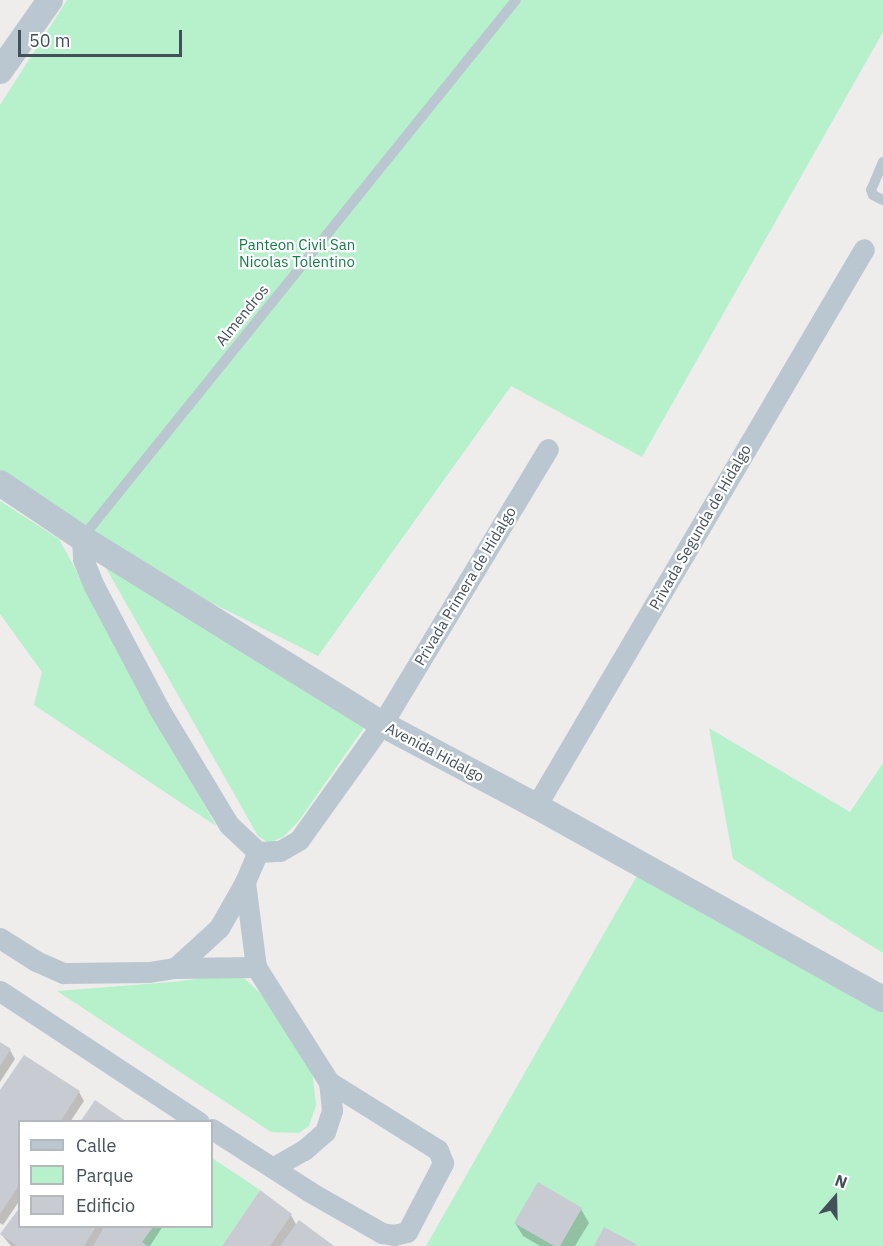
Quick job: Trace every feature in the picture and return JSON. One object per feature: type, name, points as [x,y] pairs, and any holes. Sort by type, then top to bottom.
[{"type":"street","points":[[0,71],[50,0]]},
{"type":"street","name":"Privada Segunda de Hidalgo","points":[[536,806],[864,249]]},
{"type":"street","name":"Privada Primera de Hidalgo","points":[[258,852],[280,851],[299,840],[382,724],[548,449]]},
{"type":"street","name":"Avenida Hidalgo","points":[[0,483],[82,538],[382,724],[536,806],[883,999]]},
{"type":"street","points":[[82,538],[83,559],[94,586],[159,709],[230,825],[258,852],[245,882],[219,928],[175,968]]},
{"type":"street","points":[[213,1130],[274,1167],[309,1192],[382,1233],[394,1235],[407,1232],[443,1163],[442,1155],[329,1082],[256,968],[245,882]]},
{"type":"street","points":[[0,938],[36,961],[63,973],[149,972],[175,968],[256,968]]},
{"type":"street","points":[[0,991],[196,1120]]},
{"type":"street","points":[[274,1167],[304,1150],[325,1132],[332,1110],[329,1082]]},
{"type":"lane","name":"Almendros","points":[[82,538],[516,0]]},
{"type":"lane","points":[[883,162],[871,189],[873,195],[883,200]]},
{"type":"green space","name":"Panteon Civil San Nicolas Tolentino","points":[[67,0],[883,0],[883,32],[642,457],[511,386],[318,656],[82,538],[0,481],[0,105]]},
{"type":"green space","points":[[0,501],[59,539],[216,826],[34,705],[42,672],[0,614]]},
{"type":"green space","points":[[106,568],[370,719],[298,822],[283,837],[269,843],[258,836]]},
{"type":"green space","points":[[709,728],[850,812],[883,763],[883,953],[733,859]]},
{"type":"green space","points":[[638,874],[883,1012],[883,1246],[426,1246]]},
{"type":"green space","points":[[220,969],[245,979],[257,990],[282,1020],[312,1071],[316,1105],[309,1126],[299,1133],[271,1132],[57,991],[196,979]]},
{"type":"green space","points":[[213,1159],[260,1190],[222,1246],[147,1246],[142,1242],[152,1228],[213,1228]]},
{"type":"building","points":[[0,1042],[11,1049],[0,1066]]},
{"type":"building","points":[[24,1055],[80,1091],[61,1120],[18,1120],[18,1187],[0,1214],[0,1090]]},
{"type":"building","points":[[95,1100],[124,1120],[81,1120]]},
{"type":"building","points":[[538,1182],[582,1208],[560,1246],[554,1246],[514,1223]]},
{"type":"building","points":[[260,1190],[292,1214],[270,1246],[222,1246]]},
{"type":"building","points":[[18,1210],[18,1228],[95,1228],[84,1246],[17,1246],[0,1234]]},
{"type":"building","points":[[299,1220],[330,1243],[334,1246],[280,1246]]},
{"type":"building","points":[[604,1227],[636,1244],[635,1246],[594,1246]]},
{"type":"building","points":[[103,1228],[152,1228],[142,1242],[147,1246],[93,1246]]}]
